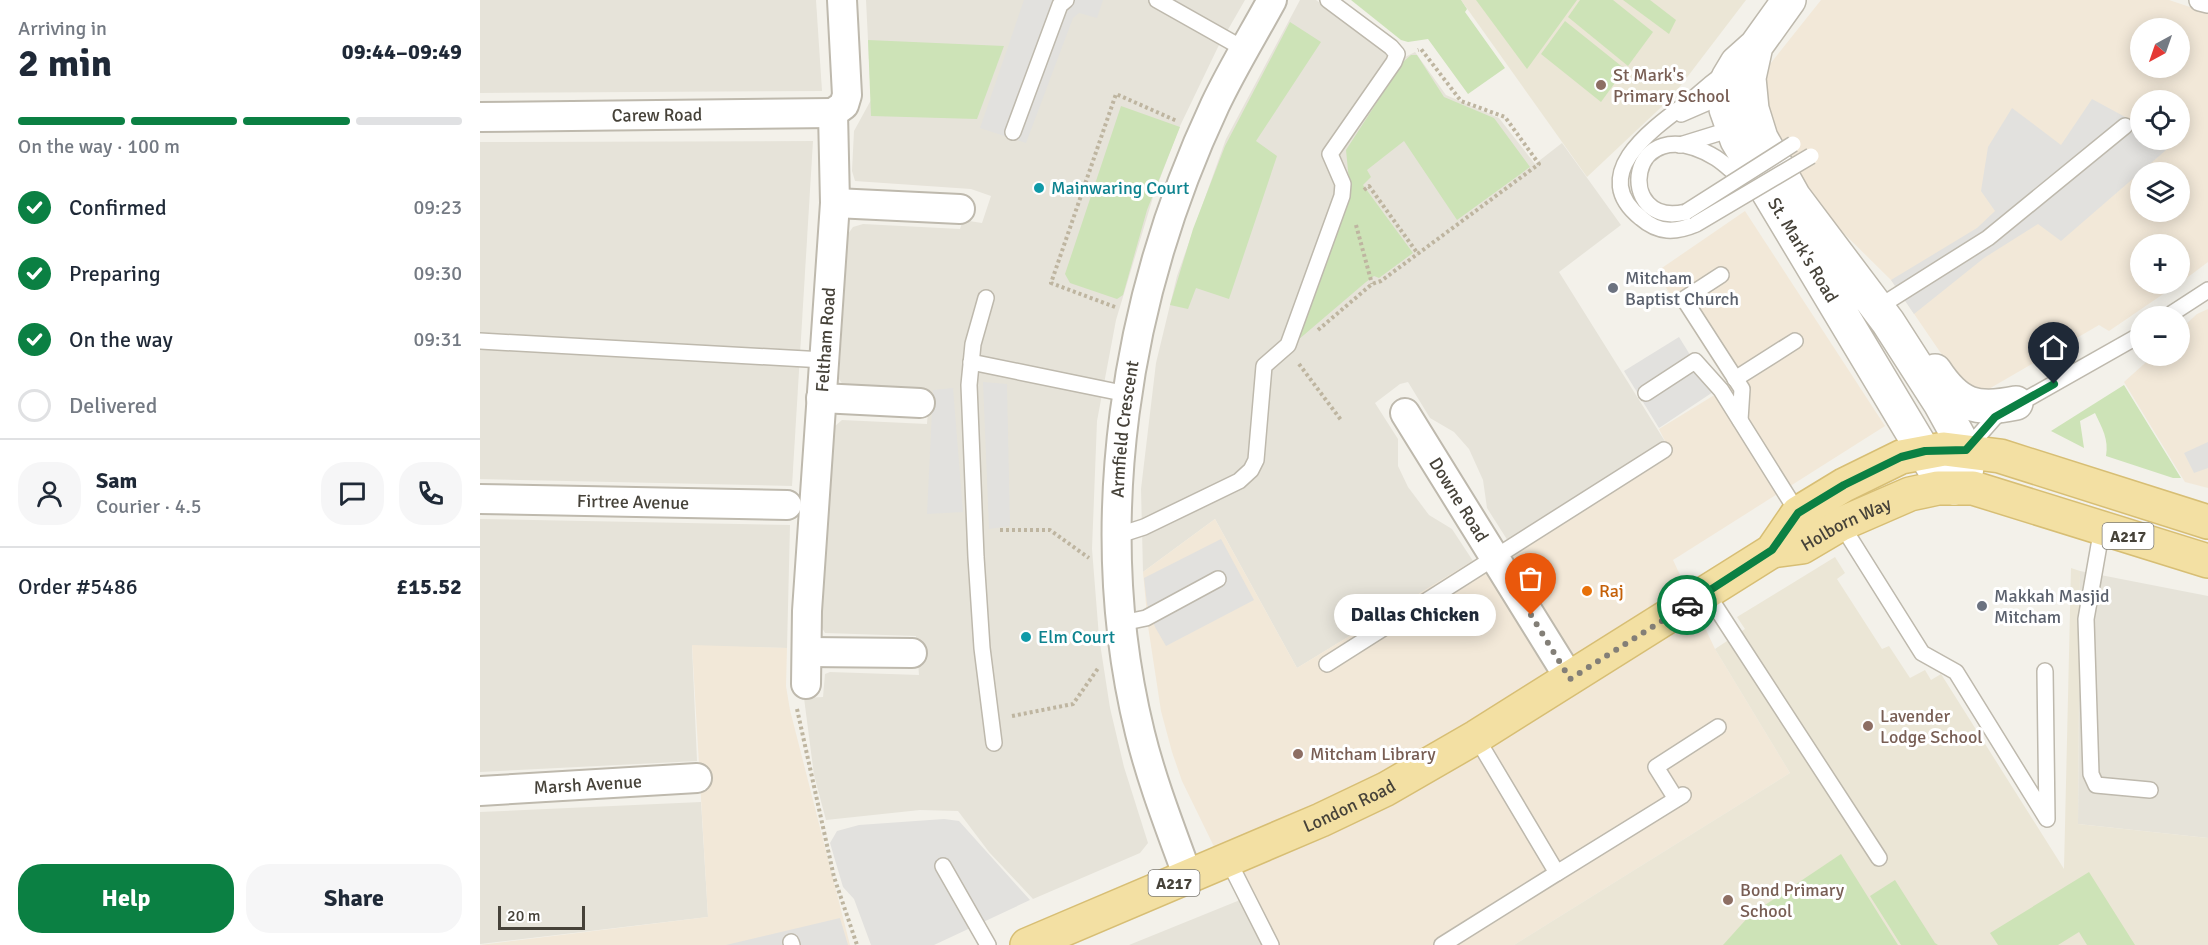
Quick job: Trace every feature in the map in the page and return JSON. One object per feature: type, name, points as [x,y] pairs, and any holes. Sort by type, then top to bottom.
[{"type":"main road","name":"Holborn Way","points":[[1772,550],[1798,513],[1870,471],[1901,457],[1925,451],[1966,450],[2000,456],[2207,518]]},
{"type":"main road","name":"Holborn Way","points":[[1772,550],[1802,547],[1841,524],[1910,494],[1954,488],[1973,488],[2200,559]]},
{"type":"main road","name":"London Road","points":[[1027,945],[1350,808],[1476,737],[1772,550]]},
{"type":"street","points":[[833,113],[844,105],[847,94],[842,0]]},
{"type":"street","name":"Armfield Crescent","points":[[1188,877],[1140,733],[1122,623],[1116,536],[1127,394],[1153,277],[1175,206],[1215,106],[1272,0]]},
{"type":"street","name":"St. Mark's Road","points":[[1789,0],[1746,55],[1749,78],[1737,112],[1737,140],[1936,472],[1954,488]]},
{"type":"street","points":[[2200,0],[2208,2]]},
{"type":"street","name":"St. Mark's Road","points":[[1737,112],[1761,138],[1794,197],[1818,229],[1882,305],[1966,450]]},
{"type":"street","name":"Carew Road","points":[[480,117],[833,113]]},
{"type":"street","name":"Feltham Road","points":[[806,684],[807,611],[834,203],[833,113]]},
{"type":"street","points":[[834,203],[960,209]]},
{"type":"street","points":[[1882,305],[1953,394],[1969,405],[1997,407],[2016,403]]},
{"type":"street","points":[[820,398],[920,403]]},
{"type":"street","name":"Downe Road","points":[[1405,413],[1570,679]]},
{"type":"street","points":[[1954,488],[1967,468],[1966,450]]},
{"type":"street","name":"Firtree Avenue","points":[[480,499],[787,505]]},
{"type":"street","points":[[807,652],[912,653]]},
{"type":"street","name":"Marsh Avenue","points":[[480,791],[696,778]]},
{"type":"lane","points":[[1013,132],[1060,5],[1066,0]]},
{"type":"lane","points":[[1157,0],[1245,49]]},
{"type":"lane","points":[[1116,536],[1144,527],[1239,481],[1251,470],[1256,460],[1264,366],[1289,349],[1346,199],[1343,184],[1330,154],[1396,54],[1391,47],[1328,0]]},
{"type":"lane","points":[[1746,55],[1660,121],[1630,153],[1621,180],[1622,194],[1628,207],[1648,224],[1671,231],[1696,224],[1811,156]]},
{"type":"lane","points":[[1660,121],[1711,101],[1737,112]]},
{"type":"lane","points":[[1680,145],[1737,112]]},
{"type":"lane","points":[[1847,324],[1882,305],[1988,238],[2125,126]]},
{"type":"lane","points":[[1786,220],[1724,164],[1699,150],[1667,144],[1652,152],[1643,162],[1637,175],[1638,188],[1646,201],[1658,210],[1672,215],[1686,212],[1793,144]]},
{"type":"lane","points":[[1721,274],[1684,299],[1742,389],[1740,420]]},
{"type":"lane","points":[[2183,306],[2208,290]]},
{"type":"lane","points":[[986,298],[971,362],[969,385],[982,648],[994,743]]},
{"type":"lane","points":[[1966,450],[1995,417],[2016,403],[2130,340]]},
{"type":"lane","points":[[480,341],[824,360]]},
{"type":"lane","points":[[1735,379],[1795,341]]},
{"type":"lane","points":[[1646,393],[1695,361],[1721,390],[1798,513]]},
{"type":"lane","points":[[971,362],[1127,394]]},
{"type":"lane","points":[[1327,664],[1665,450]]},
{"type":"lane","points":[[2200,559],[2207,518]]},
{"type":"lane","points":[[1841,524],[1922,652],[1956,672],[2047,819],[2045,671]]},
{"type":"lane","points":[[2102,528],[2086,619],[2091,774],[2096,784],[2150,790]]},
{"type":"lane","points":[[1122,623],[1146,618],[1218,579]]},
{"type":"lane","points":[[1707,592],[1879,858]]},
{"type":"lane","points":[[1442,945],[1679,797],[1656,767],[1718,727]]},
{"type":"lane","points":[[1476,737],[1557,873]]},
{"type":"lane","points":[[1228,860],[1271,945]]},
{"type":"lane","points":[[943,866],[988,945]]},
{"type":"path","points":[[1341,420],[1289,349],[1372,284],[1381,281],[1539,164],[1505,117],[1461,101],[1421,49],[1396,54]]},
{"type":"path","points":[[1116,308],[1051,283],[1116,94],[1178,121]]},
{"type":"path","points":[[1372,284],[1346,199],[1369,186],[1418,254]]},
{"type":"path","points":[[1000,530],[1050,530],[1092,561]]},
{"type":"path","points":[[1010,716],[1073,704],[1096,670],[1107,662]]},
{"type":"path","points":[[806,684],[797,700],[798,721],[834,877],[857,945]]},
{"type":"shaded area","points":[[480,0],[816,0],[822,91],[480,93]]},
{"type":"shaded area","points":[[866,0],[1245,0],[1218,47],[1180,126],[1154,194],[1116,320],[1097,421],[1092,549],[1099,637],[1110,708],[1124,767],[1148,843],[1140,853],[1033,899],[989,852],[958,811],[920,810],[826,820],[814,775],[804,698],[823,697],[825,674],[830,672],[919,675],[916,636],[825,633],[821,626],[835,426],[842,420],[927,424],[929,395],[929,391],[845,388],[839,379],[848,234],[853,227],[863,224],[960,229],[963,220],[982,223],[991,196],[971,189],[855,181],[852,171],[854,131],[871,100]]},
{"type":"shaded area","points":[[1024,0],[1103,0],[1097,18],[1079,13],[1073,18],[1026,143],[980,128]]},
{"type":"shaded area","points":[[1300,0],[1316,0],[1385,52],[1403,58],[1415,52],[1446,95],[1499,118],[1535,164],[1562,143],[1621,225],[1559,272],[1666,443],[1508,541],[1487,508],[1483,480],[1469,449],[1454,432],[1430,418],[1408,382],[1400,384],[1375,403],[1398,439],[1398,466],[1408,487],[1429,515],[1452,529],[1473,561],[1297,668],[1215,519],[1143,572],[1141,489],[1156,363],[1177,276],[1226,139]]},
{"type":"shaded area","name":"St Mark's Primary School","points":[[1461,0],[1746,0],[1672,97],[1587,177]]},
{"type":"shaded area","points":[[1821,0],[2169,0],[2208,13],[2208,262],[2190,276],[2190,234],[2130,234],[2130,294],[2163,294],[2146,306],[2130,306],[2130,317],[2109,331],[2099,325],[1975,397],[1951,368],[1891,280],[1803,193],[1770,129],[1763,73]]},
{"type":"shaded area","points":[[2092,99],[2130,120],[2130,150],[2166,150],[2152,162],[2130,162],[2130,181],[2061,241],[2038,224],[1984,258],[1914,314],[1891,280],[1977,228],[1995,211],[1981,191],[1988,147],[2012,108],[2061,145]]},
{"type":"shaded area","points":[[813,141],[792,486],[480,479],[480,142]]},
{"type":"shaded area","points":[[1745,211],[1885,426],[1673,560],[1715,649],[1790,773],[1514,945],[1262,945],[1182,781],[1172,752],[1161,711],[1148,626],[1143,572],[1215,519],[1297,668],[1666,443],[1659,429],[1729,386],[1656,272]]},
{"type":"shaded area","points":[[2208,309],[2208,488],[2185,482],[2124,382],[2142,366],[2190,366],[2190,321]]},
{"type":"shaded area","points":[[1679,337],[1713,392],[1659,428],[1624,371]]},
{"type":"shaded area","points":[[983,382],[1007,384],[1010,526],[989,529]]},
{"type":"shaded area","points":[[953,388],[963,512],[927,514],[933,390]]},
{"type":"shaded area","points":[[2208,442],[2208,468],[2194,473],[2184,453]]},
{"type":"shaded area","points":[[480,519],[790,525],[787,648],[692,646],[697,761],[480,772]]},
{"type":"shaded area","points":[[1221,539],[1254,600],[1166,646],[1155,627],[1147,604],[1144,578]]},
{"type":"shaded area","points":[[1835,557],[1845,573],[1837,579],[1882,649],[1889,646],[1910,678],[1925,670],[1931,680],[1941,674],[2064,869],[2071,568],[2080,571],[2078,824],[2208,838],[2208,945],[1514,945],[1790,773],[1715,649],[1745,629],[1737,617]]},
{"type":"shaded area","points":[[2080,571],[2208,596],[2208,838],[2078,824]]},
{"type":"shaded area","points":[[692,645],[787,648],[786,686],[790,710],[850,945],[480,945],[708,917]]},
{"type":"shaded area","points":[[701,802],[708,917],[480,944],[480,812]]},
{"type":"shaded area","points":[[944,819],[959,821],[1030,900],[934,945],[871,945],[854,899],[843,887],[830,843],[837,831],[859,825]]},
{"type":"shaded area","points":[[1240,900],[1262,945],[1129,945]]},
{"type":"shaded area","points":[[840,918],[848,945],[726,945]]},
{"type":"green space","points":[[1351,0],[1461,0],[1467,9],[1465,12],[1505,68],[1468,94],[1428,39],[1408,42],[1401,40]]},
{"type":"green space","points":[[1476,0],[1577,0],[1527,69]]},
{"type":"green space","points":[[1580,0],[1613,0],[1653,32],[1628,66],[1568,17]]},
{"type":"green space","points":[[1623,0],[1650,0],[1676,20],[1669,34]]},
{"type":"green space","points":[[1565,21],[1625,69],[1601,102],[1541,54]]},
{"type":"green space","points":[[1290,22],[1321,42],[1256,141],[1277,156],[1229,299],[1196,288],[1188,309],[1170,305],[1193,229],[1225,146]]},
{"type":"green space","points":[[868,40],[1004,46],[977,119],[871,116]]},
{"type":"green space","points":[[1411,55],[1417,55],[1444,97],[1494,118],[1530,167],[1457,220],[1404,141],[1367,170],[1371,177],[1363,185],[1413,253],[1379,278],[1374,276],[1366,282],[1298,340],[1350,191],[1346,150],[1403,62]]},
{"type":"green space","points":[[1121,106],[1180,127],[1147,210],[1123,295],[1117,299],[1070,283],[1065,274]]},
{"type":"green space","points":[[2124,385],[2181,478],[2173,478],[2106,456],[2106,439],[2095,413],[2080,421],[2084,448],[2051,431]]},
{"type":"green space","points":[[1841,854],[1898,945],[1723,945],[1750,915]]},
{"type":"green space","points":[[2089,872],[2135,945],[2087,945],[2079,932],[2058,945],[1998,945],[1990,933]]},
{"type":"green space","points":[[1895,880],[1938,945],[1901,945],[1870,896]]},
{"type":"way so far","points":[[1531,615],[1570,679],[1687,605]]},
{"type":"place","name":"St Mark's Primary School","points":[[1601,85]]},
{"type":"place","name":"Mainwaring Court","points":[[1039,188]]},
{"type":"place","name":"Mitcham Baptist Church","points":[[1613,288]]},
{"type":"place","name":"Raj","points":[[1587,591]]},
{"type":"place","name":"Makkah Masjid Mitcham","points":[[1982,606]]},
{"type":"place","name":"Dallas Chicken","points":[[1531,615]]},
{"type":"place","name":"Elm Court","points":[[1026,637]]},
{"type":"place","name":"Lavender Lodge School","points":[[1868,726]]},
{"type":"place","name":"Mitcham Library","points":[[1298,754]]},
{"type":"place","name":"Bond Primary School","points":[[1728,900]]},
{"type":"route","points":[[1687,605],[1772,550],[1798,513],[1844,485],[1901,457],[1925,451],[1966,450],[1995,417],[2016,403],[2054,384]]}]
